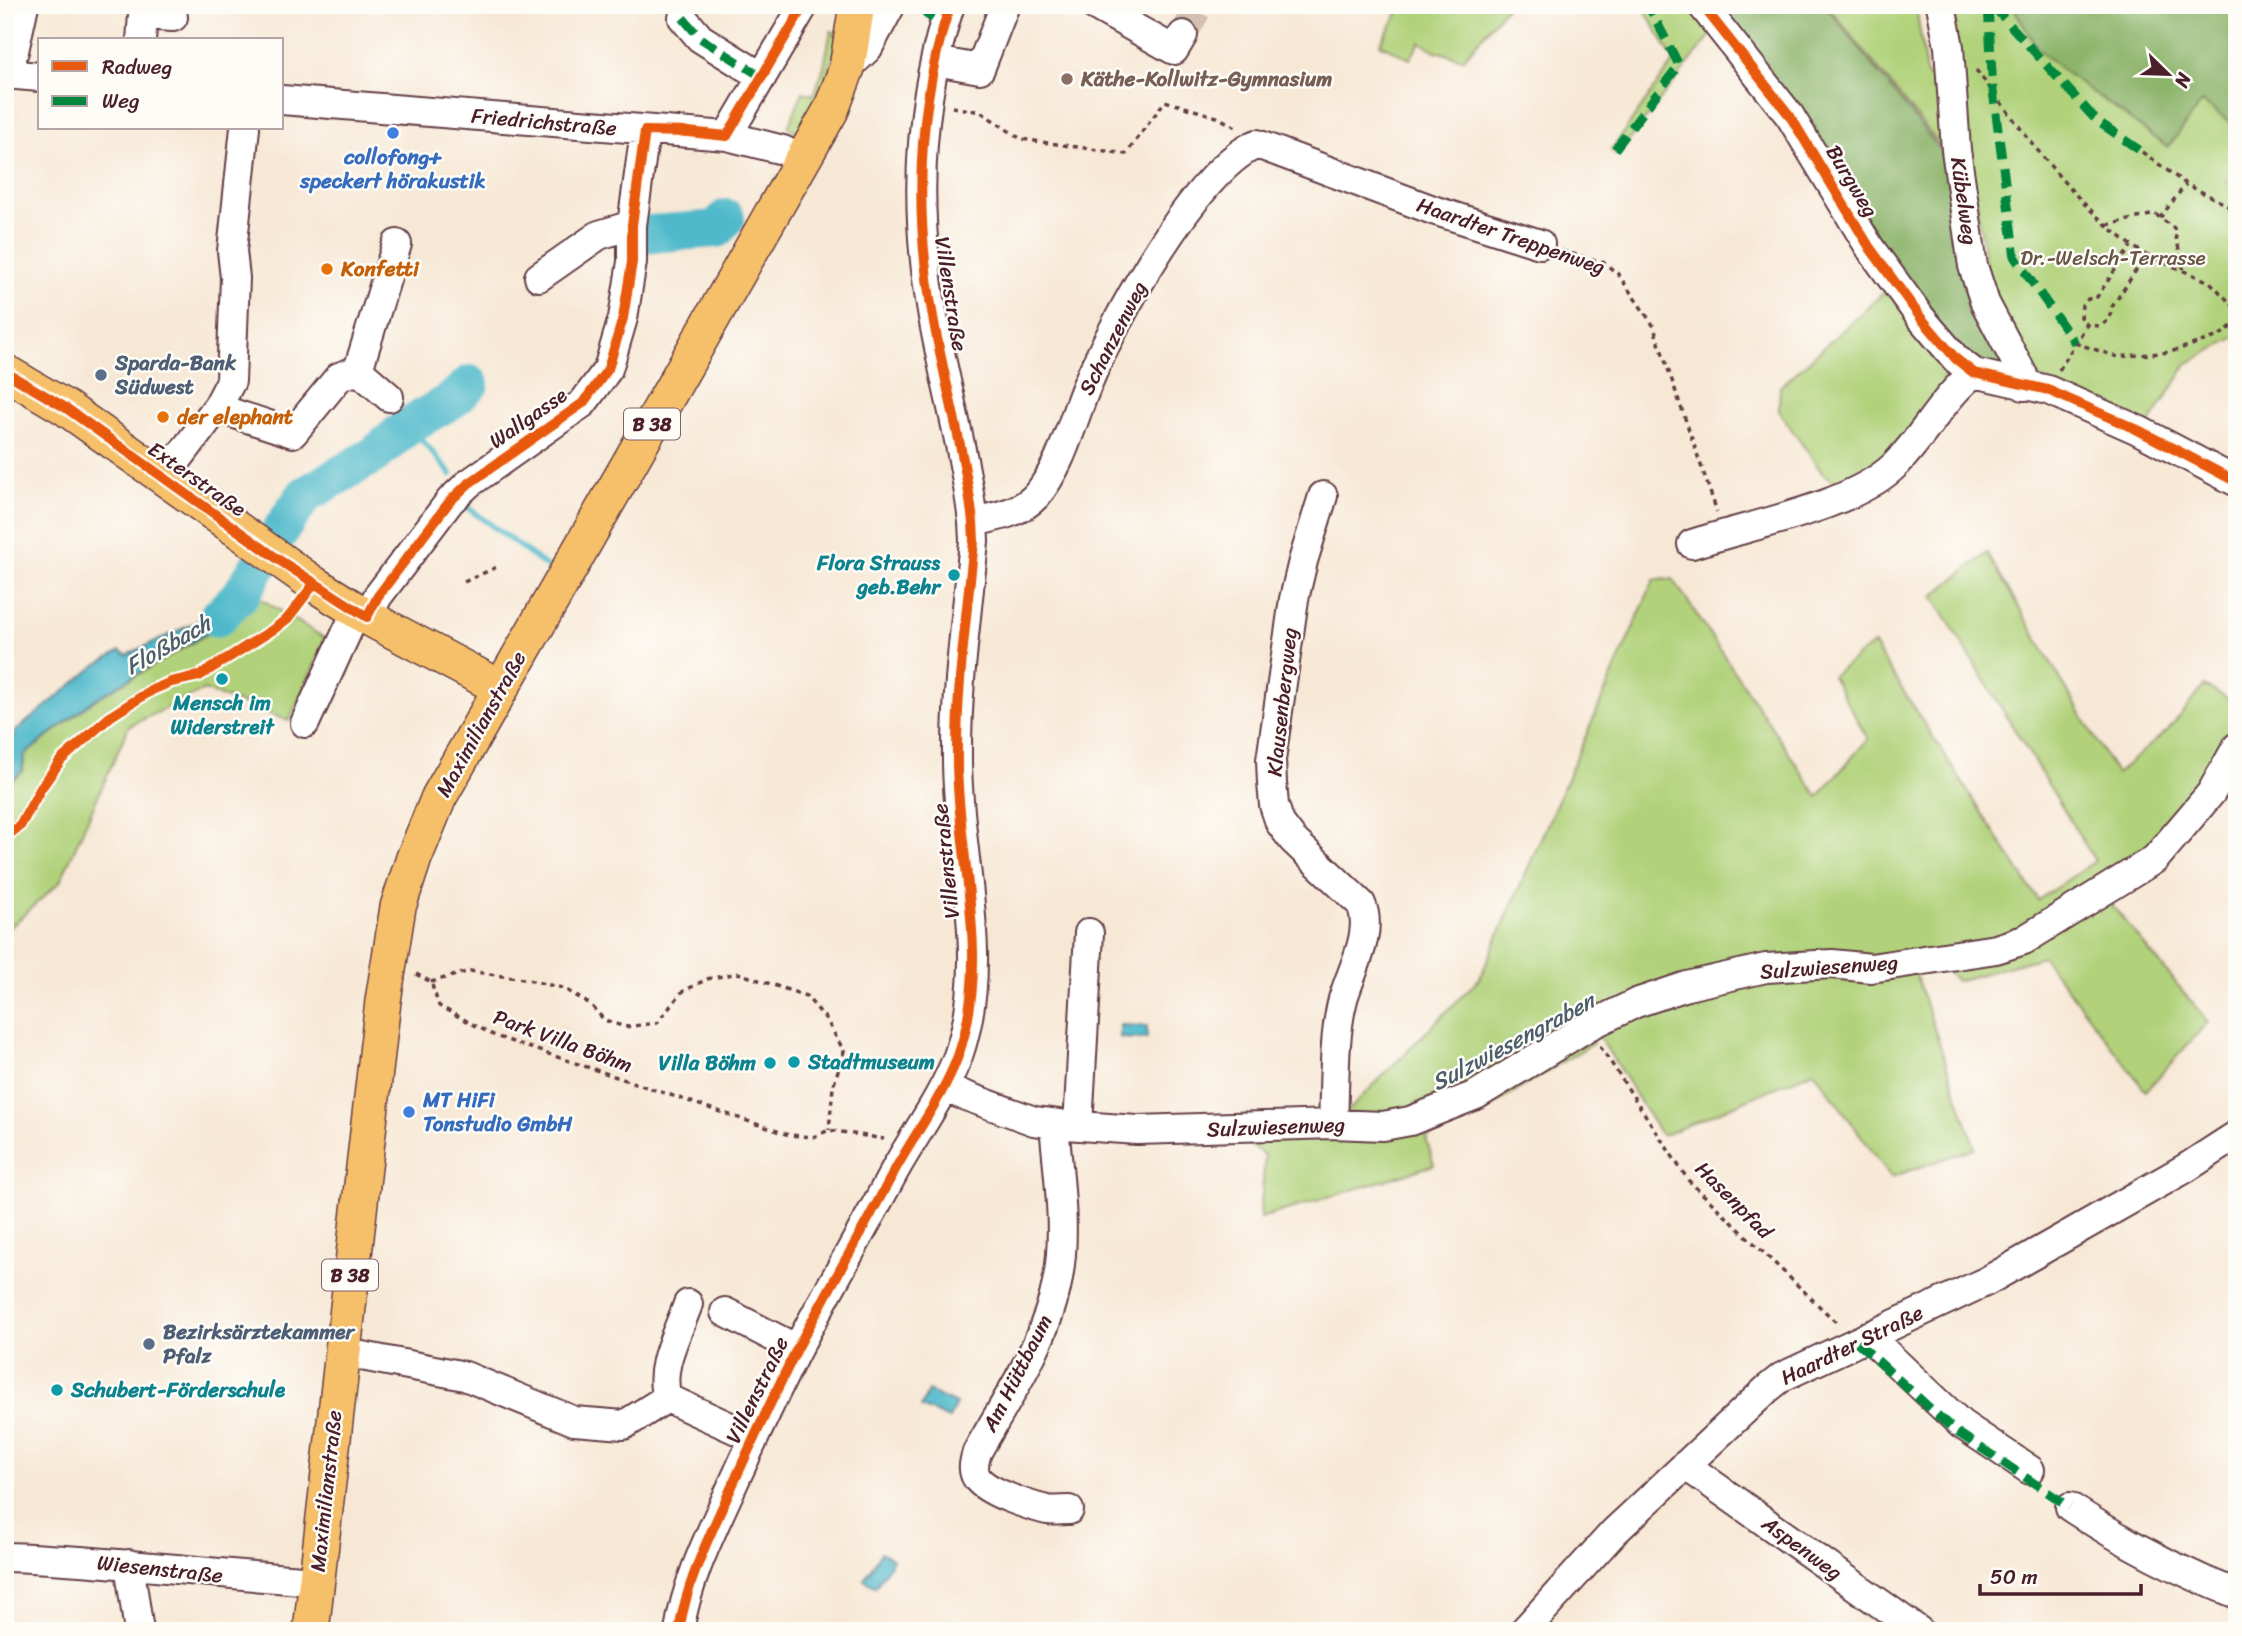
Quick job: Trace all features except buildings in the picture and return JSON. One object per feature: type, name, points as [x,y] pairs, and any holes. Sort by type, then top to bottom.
[{"type":"main road","name":"B 38","points":[[803,160],[831,110],[847,68],[858,5]]},
{"type":"main road","name":"Maximilianstraße","points":[[310,1631],[387,970],[398,907],[414,858],[439,797],[803,160]]},
{"type":"main road","name":"Exterstraße","points":[[5,372],[66,408],[269,553],[362,614],[501,688]]},
{"type":"street","points":[[24,5],[6,74],[38,77]]},
{"type":"street","points":[[727,136],[804,5]]},
{"type":"street","points":[[847,68],[868,48],[891,5]]},
{"type":"street","points":[[935,61],[980,69],[1005,5]]},
{"type":"street","points":[[1094,5],[1174,50],[1183,35]]},
{"type":"street","name":"Burgweg","points":[[1702,5],[1790,116],[1870,247],[1921,318],[1956,359],[1974,373]]},
{"type":"street","name":"Kübelweg","points":[[1941,5],[1950,47],[1956,150],[1973,266],[1985,303],[2023,375],[2024,386]]},
{"type":"street","name":"Villenstraße","points":[[679,1631],[698,1561],[797,1349],[944,1088],[958,1055],[974,986],[957,761],[958,718],[974,541],[973,522],[931,306],[922,227],[920,176],[926,104],[946,16]]},
{"type":"street","points":[[142,28],[173,17]]},
{"type":"street","points":[[683,18],[701,38],[762,77]]},
{"type":"street","name":"Friedrichstraße","points":[[284,100],[727,136],[783,150],[803,160]]},
{"type":"street","points":[[163,479],[218,406],[230,381],[234,278],[232,251],[245,130]]},
{"type":"street","name":"Wallgasse","points":[[305,723],[362,614],[450,501],[468,484],[583,403],[608,369],[627,296],[632,262],[632,225],[645,131]]},
{"type":"street","name":"Schanzenweg","points":[[973,522],[1009,513],[1027,504],[1035,496],[1058,460],[1088,383],[1130,297],[1186,211],[1239,153],[1248,137]]},
{"type":"street","name":"Haardter Treppenweg","points":[[1248,137],[1433,210],[1540,244]]},
{"type":"street","points":[[538,277],[599,234],[632,225]]},
{"type":"street","points":[[358,370],[397,244]]},
{"type":"street","points":[[218,406],[293,433],[339,377],[358,370]]},
{"type":"street","points":[[358,370],[389,397]]},
{"type":"street","points":[[1692,544],[1832,501],[1873,482],[1893,467],[1910,449],[1962,382],[1974,373],[2048,390],[2138,430],[2237,482]]},
{"type":"street","name":"Klausenbergweg","points":[[1323,496],[1294,599],[1271,760],[1274,805],[1280,823],[1293,840],[1361,904],[1366,914],[1365,928],[1342,1003],[1333,1124]]},
{"type":"street","name":"Sulzwiesenweg","points":[[944,1088],[1005,1112],[1066,1125],[1137,1130],[1333,1124],[1383,1126],[1410,1121],[1476,1095],[1587,1027],[1636,1003],[1687,986],[1766,968],[1832,964],[1871,968],[1996,949],[2024,940],[2155,859],[2211,793],[2237,747]]},
{"type":"street","points":[[1066,1125],[1089,933]]},
{"type":"street","name":"Am Hüttbaum","points":[[1066,1125],[1058,1279],[1040,1335],[977,1452],[973,1467],[976,1478],[1013,1499],[1050,1511],[1069,1510]]},
{"type":"street","name":"Haardter Straße","points":[[1524,1631],[1614,1532],[1782,1377],[1987,1281],[2186,1168],[2237,1135]]},
{"type":"street","points":[[688,1304],[664,1372],[663,1387],[667,1398],[754,1438]]},
{"type":"street","points":[[725,1312],[797,1349]]},
{"type":"street","points":[[1863,1339],[1961,1424],[2030,1470]]},
{"type":"street","points":[[341,1352],[464,1376],[574,1421],[624,1425],[667,1398]]},
{"type":"street","name":"Aspenweg","points":[[1685,1465],[1919,1631]]},
{"type":"street","points":[[2070,1507],[2120,1540],[2170,1566],[2237,1594]]},
{"type":"street","name":"Wiesenstraße","points":[[5,1558],[129,1564],[232,1576],[316,1581]]},
{"type":"street","points":[[129,1564],[139,1631]]},
{"type":"path","points":[[1993,91],[2079,201],[2146,255],[2210,282],[2237,310]]},
{"type":"path","points":[[945,106],[981,112],[1021,139],[1126,154],[1166,101],[1217,117],[1248,137]]},
{"type":"path","points":[[2142,152],[2186,184],[2237,213]]},
{"type":"path","points":[[2160,218],[2186,184]]},
{"type":"path","points":[[2107,225],[2155,214],[2174,228],[2184,271]]},
{"type":"path","points":[[2132,246],[2097,297],[2086,300],[2082,305],[2081,317],[2087,325],[2100,327],[2109,320],[2112,307],[2146,255]]},
{"type":"path","points":[[2075,343],[2118,356],[2170,352],[2219,336],[2237,322]]},
{"type":"path","points":[[2054,379],[2087,325]]},
{"type":"path","points":[[464,582],[499,566]]},
{"type":"path","points":[[5,837],[20,826],[41,788],[61,760],[111,716],[152,690],[171,682],[199,676],[274,629],[288,618],[314,583]]},
{"type":"path","points":[[387,970],[419,975],[431,982],[470,971],[563,988],[591,1005],[604,1020],[625,1027],[657,1023],[682,992],[707,979],[737,973],[766,981],[806,996],[826,1019],[844,1051],[833,1087],[829,1130]]},
{"type":"green space","points":[[1403,5],[1508,5],[1463,59],[1436,51],[1420,42],[1410,59],[1380,44]]},
{"type":"green space","points":[[1642,5],[1692,5],[1714,31],[1617,155],[1611,150],[1674,61]]},
{"type":"green space","points":[[1711,5],[1825,5],[1944,155],[2005,362],[2002,373],[1964,359]]},
{"type":"green space","points":[[1827,5],[1916,5],[1926,73],[1944,96],[1945,152]]},
{"type":"green space","name":"Dr.-Welsch-Terrasse","points":[[1946,5],[2012,5],[2037,48],[2065,72],[2168,147],[2202,102],[2237,127],[2237,166],[2226,181],[2237,190],[2237,336],[2187,364],[2147,428],[2038,377],[1990,292]]},
{"type":"green space","points":[[2012,5],[2237,5],[2237,127],[2202,102],[2168,147],[2065,72],[2037,48]]},
{"type":"green space","points":[[831,31],[838,34],[828,73],[812,110],[798,133],[788,127],[803,92],[814,95],[824,66]]},
{"type":"green space","points":[[1890,287],[1946,364],[1942,394],[1885,458],[1845,488],[1823,474],[1779,411],[1780,387]]},
{"type":"green space","points":[[1987,553],[2116,774],[2168,730],[2204,686],[2237,703],[2237,734],[2206,788],[2147,855],[2050,916],[1914,970],[1975,1148],[1891,1177],[1814,1071],[1662,1136],[1588,1019],[1457,1093],[1415,1103],[1420,1121],[1587,1036],[1593,1043],[1490,1107],[1426,1138],[1434,1165],[1260,1218],[1265,1155],[1248,1144],[1351,1108],[1480,978],[1654,580],[1673,579],[1818,797],[1868,739],[1832,676],[1873,644],[2038,900],[2095,861],[1933,596]]},
{"type":"green space","points":[[253,594],[326,639],[289,721],[204,690],[129,726],[60,882],[5,932],[5,786],[23,771],[25,755],[96,699],[230,621]]},
{"type":"green space","points":[[2106,898],[2208,1022],[2146,1091],[2043,957],[1956,981],[1940,963]]},
{"type":"water","points":[[246,576],[258,585],[229,620],[95,699],[24,755],[22,771],[5,785],[5,744],[15,736],[14,732],[95,666],[120,651],[127,655],[209,616],[235,591]]},
{"type":"water","points":[[1120,1025],[1147,1026],[1147,1039],[1120,1038]]},
{"type":"water","points":[[928,1391],[956,1404],[949,1419],[921,1407]]},
{"type":"water","points":[[881,1552],[893,1559],[876,1587],[864,1580]]},
{"type":"waterway","name":"Floßbach","points":[[650,234],[717,229],[726,218]]},
{"type":"waterway","name":"Floßbach","points":[[674,232],[677,227]]},
{"type":"waterway","name":"Floßbach","points":[[217,618],[241,594],[305,495],[374,455],[409,425],[451,401],[470,384]]},
{"type":"waterway","name":"Sulzwiesengraben","points":[[409,425],[451,474]]},
{"type":"waterway","points":[[463,504],[550,569]]},
{"type":"waterway","name":"Sulzwiesengraben","points":[[2227,742],[2237,725]]},
{"type":"tunnel","points":[[1183,35],[1200,5]]},
{"type":"marked path","points":[[929,5],[926,14],[943,26]]},
{"type":"marked path","points":[[1615,149],[1679,65],[1648,5]]},
{"type":"marked path","points":[[1988,5],[1993,91],[2015,258],[2075,343]]},
{"type":"marked path","points":[[1992,5],[2096,120],[2142,152]]},
{"type":"marked path","points":[[683,18],[700,38],[762,77]]},
{"type":"marked path","points":[[1857,1342],[1954,1430],[2070,1507]]},
{"type":"cycle path","points":[[5,372],[66,408],[282,562],[367,617],[378,596],[450,501],[468,484],[583,403],[608,369],[623,318],[632,262],[632,225],[645,131],[727,136],[804,5]]},
{"type":"cycle path","points":[[679,1631],[701,1556],[789,1364],[896,1168],[945,1085],[958,1056],[968,1020],[973,946],[959,799],[957,734],[974,541],[973,522],[965,470],[933,317],[921,199],[925,121],[939,43],[950,5]]},
{"type":"cycle path","points":[[1702,5],[1790,116],[1870,248],[1921,318],[1956,359],[1974,373],[2048,390],[2138,430],[2237,482]]},
{"type":"cycle path","points":[[5,837],[20,826],[41,788],[61,760],[111,716],[152,690],[171,682],[199,676],[274,629],[288,618],[314,584]]},
{"type":"place","name":"Käthe-Kollwitz-Gymnasium","points":[[1067,79]]},
{"type":"place","name":"collofong+ speckert hörakustik","points":[[393,133]]},
{"type":"place","name":"Konfetti","points":[[327,269]]},
{"type":"place","name":"Sparda-Bank Südwest","points":[[101,375]]},
{"type":"place","name":"der elephant","points":[[163,417]]},
{"type":"place","name":"Flora Strauss geb.Behr","points":[[954,575]]},
{"type":"place","name":"Mensch im Widerstreit","points":[[222,679]]},
{"type":"place","name":"Stadtmuseum","points":[[794,1062]]},
{"type":"place","name":"Villa Böhm","points":[[770,1063]]},
{"type":"place","name":"MT HiFi Tonstudio GmbH","points":[[409,1112]]},
{"type":"place","name":"Bezirksärztekammer Pfalz","points":[[149,1344]]},
{"type":"place","name":"Schubert-Förderschule","points":[[57,1390]]}]
